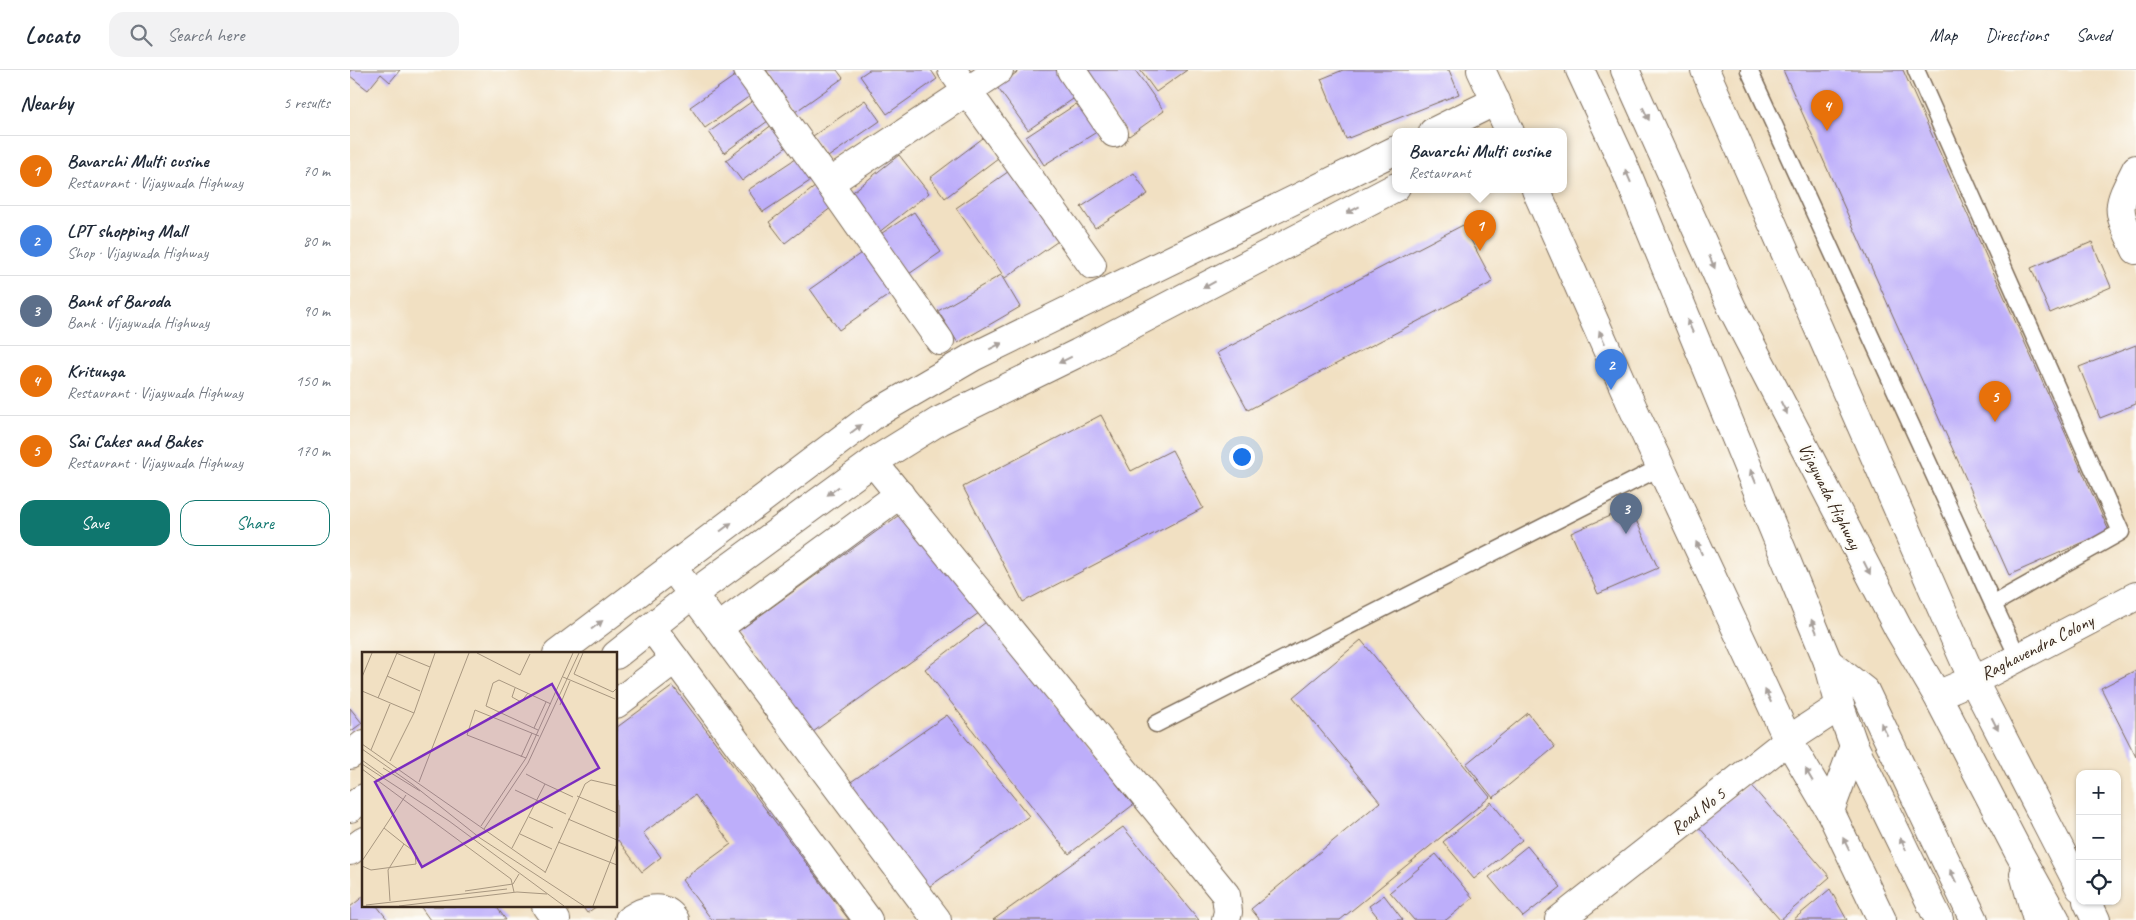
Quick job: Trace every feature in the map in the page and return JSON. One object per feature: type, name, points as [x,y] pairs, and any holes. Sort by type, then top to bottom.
[{"type":"main road","points":[[748,70],[940,341]]},
{"type":"main road","points":[[952,70],[1092,265]]},
{"type":"main road","points":[[829,183],[1000,70]]},
{"type":"main road","points":[[1071,70],[1114,133]]},
{"type":"main road","points":[[1481,70],[1506,128]]},
{"type":"main road","points":[[1580,70],[1622,161],[1828,662],[1840,706],[1854,746],[1939,920]]},
{"type":"main road","name":"Vijaywada Highway","points":[[1625,70],[1660,143],[1732,308],[1899,630],[1937,695],[2019,853],[2037,920]]},
{"type":"main road","points":[[1705,70],[1973,680],[2076,880]]},
{"type":"main road","points":[[1441,128],[1496,101]]},
{"type":"main road","points":[[561,652],[876,414],[973,357],[1392,152]]},
{"type":"main road","points":[[2136,169],[2120,201],[2120,215],[2136,250]]},
{"type":"main road","points":[[618,654],[692,594],[873,462],[930,426],[1078,353],[1392,189]]},
{"type":"main road","points":[[1537,193],[1661,467],[1788,740],[1830,811],[1882,920]]},
{"type":"main road","points":[[911,394],[930,426]]},
{"type":"main road","points":[[873,462],[1226,895],[1228,912],[1226,920]]},
{"type":"main road","points":[[718,628],[900,494]]},
{"type":"main road","points":[[672,568],[937,920]]},
{"type":"main road","name":"Raghavendra Colony","points":[[1937,695],[1973,680],[2136,596]]},
{"type":"main road","points":[[652,628],[868,920]]},
{"type":"main road","points":[[618,702],[675,659]]},
{"type":"main road","points":[[1828,662],[1865,691],[1974,920]]},
{"type":"main road","name":"Road No 5","points":[[1559,920],[1788,740],[1840,706]]},
{"type":"main road","points":[[350,755],[362,746]]},
{"type":"main road","points":[[1830,811],[1854,746]]},
{"type":"main road","points":[[350,808],[362,799]]},
{"type":"main road","points":[[350,851],[362,842]]},
{"type":"main road","points":[[2019,853],[2056,920]]},
{"type":"main road","points":[[2089,905],[2096,920]]},
{"type":"main road","points":[[547,908],[556,920]]},
{"type":"main road","points":[[629,920],[645,910],[656,908],[671,914],[675,920]]},
{"type":"lane","points":[[1749,70],[2018,657]]},
{"type":"lane","points":[[1916,70],[2121,532],[1993,604]]},
{"type":"lane","points":[[1156,724],[1661,467]]},
{"type":"building","points":[[350,70],[400,70],[390,82],[381,74],[368,90],[350,76]]},
{"type":"building","points":[[766,70],[837,70],[843,78],[795,112]]},
{"type":"building","points":[[869,70],[931,70],[937,79],[887,114],[860,76]]},
{"type":"building","points":[[1020,70],[1057,70],[1076,97],[1028,130],[997,87]]},
{"type":"building","points":[[1082,70],[1135,70],[1164,111],[1129,136]]},
{"type":"building","points":[[1140,70],[1187,70],[1156,92]]},
{"type":"building","points":[[1343,70],[1449,70],[1459,94],[1346,139],[1321,79]]},
{"type":"building","points":[[1783,70],[1903,70],[2109,531],[2009,575]]},
{"type":"building","points":[[739,73],[754,93],[705,128],[690,107]]},
{"type":"building","points":[[758,97],[772,118],[724,153],[709,132]]},
{"type":"building","points":[[1084,99],[1103,128],[1044,165],[1026,137]]},
{"type":"building","points":[[865,100],[880,121],[828,157],[813,136]]},
{"type":"building","points":[[777,121],[793,142],[742,181],[726,160]]},
{"type":"building","points":[[983,138],[998,158],[945,198],[930,178]]},
{"type":"building","points":[[801,155],[816,177],[763,212],[748,190]]},
{"type":"building","points":[[899,155],[929,193],[878,233],[849,195]]},
{"type":"building","points":[[1015,167],[1064,237],[1005,278],[956,208]]},
{"type":"building","points":[[1134,173],[1148,194],[1095,228],[1081,207]]},
{"type":"building","points":[[820,183],[836,204],[785,243],[769,222]]},
{"type":"building","points":[[914,212],[941,252],[906,276],[879,235]]},
{"type":"building","points":[[1463,225],[1493,282],[1248,410],[1217,353]]},
{"type":"building","points":[[2092,242],[2111,287],[2050,313],[2031,268]]},
{"type":"building","points":[[864,251],[893,292],[839,330],[810,289]]},
{"type":"building","points":[[1001,275],[1020,307],[958,343],[938,311]]},
{"type":"building","points":[[2136,345],[2136,404],[2100,418],[2079,367]]},
{"type":"building","points":[[1101,415],[1131,471],[1172,450],[1203,508],[1023,602],[963,487]]},
{"type":"building","points":[[1630,507],[1658,568],[1598,594],[1571,533]]},
{"type":"building","points":[[906,510],[983,610],[813,732],[736,633]]},
{"type":"building","points":[[990,619],[1133,805],[1069,854],[925,669]]},
{"type":"building","points":[[1361,640],[1490,797],[1340,920],[1260,920],[1251,909],[1380,802],[1293,697]]},
{"type":"building","points":[[2136,670],[2136,757],[2101,688]]},
{"type":"building","points":[[673,686],[849,920],[712,920],[682,880],[731,844],[695,795],[643,833],[661,857],[642,872],[618,840],[618,727]]},
{"type":"building","points":[[350,708],[362,723],[350,732]]},
{"type":"building","points":[[1528,713],[1555,747],[1493,798],[1466,764]]},
{"type":"building","points":[[947,715],[1029,816],[926,889],[845,786]]},
{"type":"building","points":[[1749,783],[1830,877],[1780,920],[1698,826]]},
{"type":"building","points":[[1491,802],[1522,840],[1474,879],[1443,842]]},
{"type":"building","points":[[1123,827],[1199,920],[993,920]]},
{"type":"building","points":[[1527,846],[1561,887],[1523,917],[1489,877]]},
{"type":"building","points":[[1436,854],[1473,898],[1446,920],[1414,920],[1390,892]]},
{"type":"building","points":[[1830,889],[1847,920],[1793,920]]},
{"type":"building","points":[[1384,895],[1403,920],[1380,920],[1369,906]]},
{"type":"building","points":[[362,898],[362,908],[379,908],[388,920],[350,920],[350,907]]},
{"type":"building","points":[[421,908],[497,908],[506,920],[430,920]]},
{"type":"building","points":[[583,908],[594,908],[587,913]]},
{"type":"place","name":"Kritunga","points":[[1827,131]]},
{"type":"place","name":"Bavarchi Multi cusine","points":[[1480,251]]},
{"type":"place","name":"LPT shopping Mall","points":[[1611,390]]},
{"type":"place","name":"Sai Cakes and Bakes","points":[[1995,422]]},
{"type":"place","name":"Bank of Baroda","points":[[1626,534]]}]
